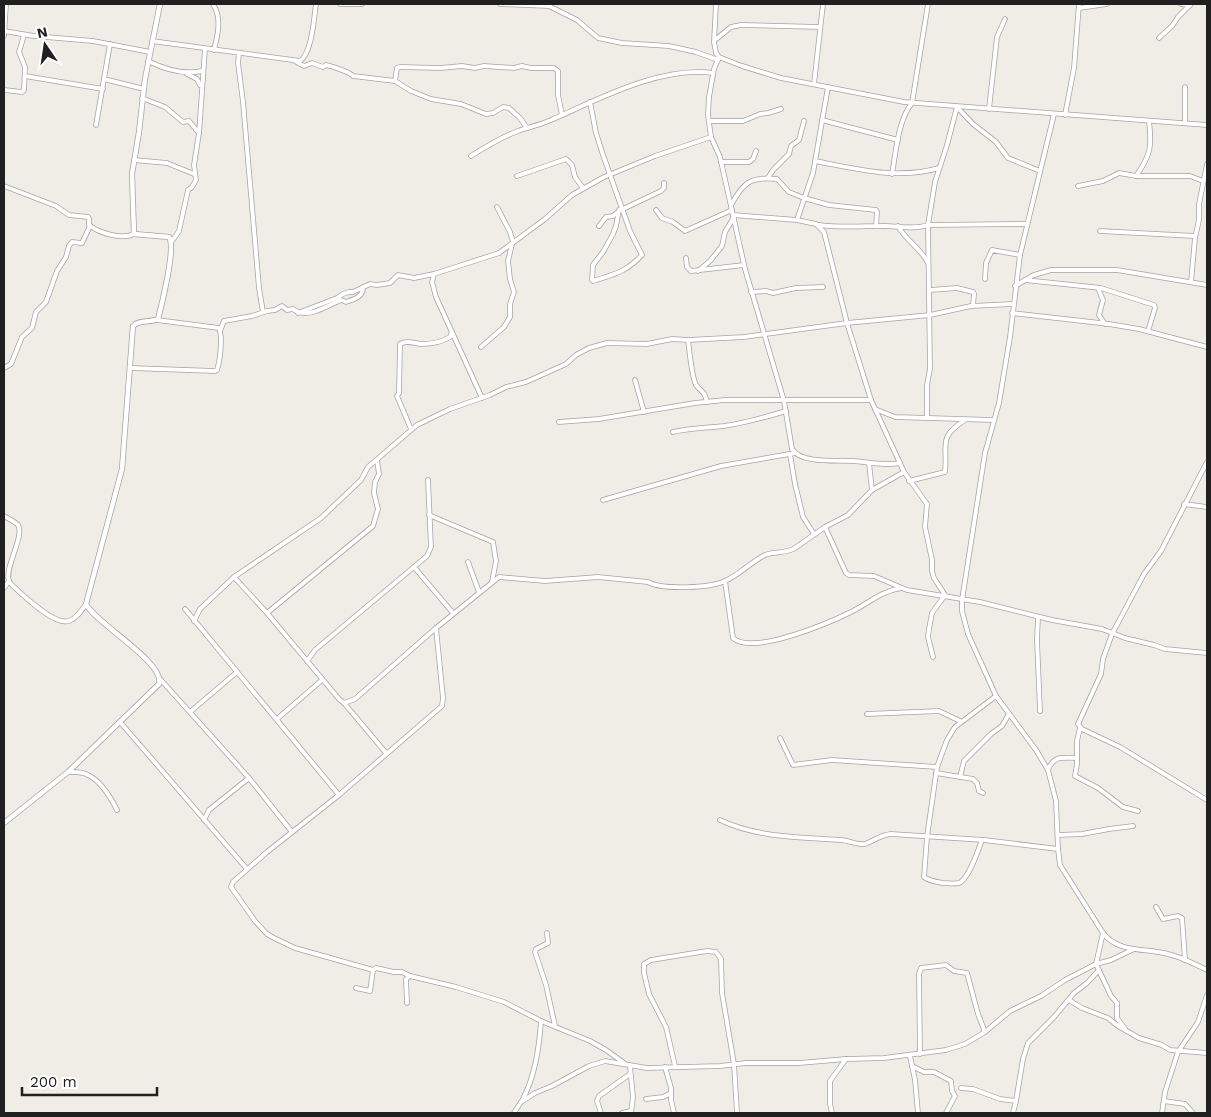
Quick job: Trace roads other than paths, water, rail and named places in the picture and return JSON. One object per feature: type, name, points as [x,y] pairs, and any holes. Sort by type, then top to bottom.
[{"type":"street","points":[[4,36],[6,4]]},
{"type":"street","points":[[134,234],[131,192],[134,160],[148,61],[160,4]]},
{"type":"street","points":[[213,4],[218,15],[219,25],[214,50]]},
{"type":"street","points":[[152,41],[295,61],[302,60],[310,40],[316,4]]},
{"type":"street","points":[[340,4],[362,4]]},
{"type":"street","points":[[500,4],[549,6],[577,20],[598,38],[622,43],[669,46],[710,56],[764,73],[896,101],[1207,125]]},
{"type":"street","points":[[556,9],[559,4]]},
{"type":"street","points":[[716,4],[715,48],[718,59],[708,97],[711,137],[721,162],[751,292],[784,402],[795,484],[803,517],[814,534]]},
{"type":"street","points":[[814,84],[822,4]]},
{"type":"street","points":[[892,174],[898,140],[906,112],[912,103],[928,4]]},
{"type":"street","points":[[1065,115],[1074,68],[1079,6],[1107,4]]},
{"type":"street","points":[[1181,4],[1191,5]]},
{"type":"street","points":[[1158,38],[1191,5]]},
{"type":"street","points":[[989,109],[997,37],[1005,19]]},
{"type":"street","points":[[715,40],[733,26],[741,25],[820,27]]},
{"type":"street","points":[[4,31],[110,44],[150,52]]},
{"type":"street","points":[[4,90],[23,92],[25,67],[19,52],[24,34]]},
{"type":"street","points":[[96,125],[110,44]]},
{"type":"street","points":[[156,320],[159,317],[166,283],[172,241],[179,230],[188,192],[196,180],[194,164],[199,133],[205,49]]},
{"type":"street","points":[[239,53],[259,288],[263,312]]},
{"type":"street","points":[[148,61],[165,69],[197,79],[202,89]]},
{"type":"street","points":[[295,61],[305,66],[312,63],[330,66],[349,72],[353,76],[395,80],[411,91],[430,99],[461,104],[482,113],[493,113],[501,108],[509,108],[527,128]]},
{"type":"street","points":[[395,80],[397,68],[400,67],[440,68],[462,66],[475,68],[484,66],[514,68],[522,66],[555,68],[558,70],[559,75],[558,95],[562,115]]},
{"type":"street","points":[[185,74],[202,71]]},
{"type":"street","points":[[471,156],[500,139],[562,115],[612,92],[664,76],[696,71],[713,73]]},
{"type":"street","points":[[25,76],[103,89]]},
{"type":"street","points":[[104,79],[144,89]]},
{"type":"street","points":[[797,220],[812,180],[828,86]]},
{"type":"street","points":[[1185,88],[1185,123]]},
{"type":"street","points":[[142,98],[166,107],[182,122],[189,121],[199,133]]},
{"type":"street","points":[[590,102],[596,133],[621,208],[642,255],[620,273],[604,276],[593,281],[592,264],[603,252],[613,234],[621,208]]},
{"type":"street","points":[[927,418],[927,385],[930,369],[928,226],[939,168],[957,107]]},
{"type":"street","points":[[957,107],[973,124],[996,142],[1008,158],[1040,171]]},
{"type":"street","points":[[709,121],[740,122],[760,114],[781,109]]},
{"type":"street","points":[[1054,114],[1020,255],[999,404],[985,452],[962,600],[963,620],[996,696],[1036,750],[1048,770],[1056,801],[1059,862],[1103,933],[1112,942],[1134,949],[1158,951],[1207,970]]},
{"type":"street","points":[[822,120],[898,140]]},
{"type":"street","points":[[768,178],[788,154],[792,146],[799,140],[804,121]]},
{"type":"street","points":[[1136,176],[1150,153],[1149,121]]},
{"type":"street","points":[[298,312],[370,284],[386,284],[398,275],[414,278],[434,274],[499,253],[583,188],[655,156],[711,137]]},
{"type":"street","points":[[721,162],[749,162],[756,151]]},
{"type":"street","points":[[517,176],[566,158],[572,165],[575,177],[583,188]]},
{"type":"street","points":[[134,160],[167,163],[194,174]]},
{"type":"street","points":[[815,161],[875,173],[892,174],[939,168]]},
{"type":"street","points":[[1191,282],[1195,236],[1199,220],[1199,204],[1207,164]]},
{"type":"street","points":[[1078,186],[1103,181],[1117,173],[1136,176],[1188,176],[1203,181]]},
{"type":"street","points":[[656,210],[662,218],[673,222],[686,231],[731,207],[740,190],[747,183],[757,179],[768,178],[777,179],[789,192],[804,198],[829,205],[876,210],[876,226]]},
{"type":"street","points":[[599,226],[606,218],[613,216],[621,208],[661,191],[664,188],[664,183]]},
{"type":"street","points":[[4,186],[52,204],[69,216],[88,217],[90,226],[82,242],[72,242],[69,246],[66,257],[57,270],[46,302],[36,312],[32,328],[22,337],[11,364],[4,368]]},
{"type":"street","points":[[481,346],[504,326],[510,317],[510,304],[514,292],[510,280],[508,260],[512,243],[510,232],[497,207]]},
{"type":"street","points":[[733,216],[797,220],[842,228],[898,226],[917,228],[928,226],[1026,224]]},
{"type":"street","points":[[698,271],[710,262],[722,246],[725,232],[733,216]]},
{"type":"street","points":[[818,225],[828,240],[846,323],[871,400],[904,472],[927,504],[924,523],[932,560],[932,571],[934,578],[945,595]]},
{"type":"street","points":[[90,226],[114,235],[128,237],[134,234],[167,236],[172,241]]},
{"type":"street","points":[[898,226],[905,237],[923,253],[929,266]]},
{"type":"street","points":[[1100,231],[1195,236]]},
{"type":"street","points":[[985,279],[986,263],[992,250],[1020,255]]},
{"type":"street","points":[[686,258],[689,270],[698,271],[744,265]]},
{"type":"street","points":[[1015,286],[1042,272],[1051,270],[1117,270],[1207,285]]},
{"type":"street","points":[[434,274],[432,287],[482,398]]},
{"type":"street","points":[[1025,280],[1098,288],[1155,305],[1148,331]]},
{"type":"street","points":[[130,368],[215,371],[219,365],[220,331],[224,321],[252,316],[284,306],[286,310],[292,309],[306,314],[341,300],[346,302],[361,296],[363,287]]},
{"type":"street","points":[[751,292],[766,291],[773,293],[796,288],[823,287]]},
{"type":"street","points":[[930,290],[957,288],[973,292],[973,305]]},
{"type":"street","points":[[1098,288],[1103,300],[1099,316],[1106,324]]},
{"type":"street","points":[[194,621],[200,609],[234,577],[321,518],[347,495],[361,480],[365,470],[411,429],[446,411],[506,387],[526,382],[566,364],[576,355],[587,349],[606,344],[646,344],[672,339],[744,337],[846,323],[930,315],[973,305],[1013,304]]},
{"type":"street","points":[[1012,313],[1148,331],[1207,347]]},
{"type":"street","points":[[9,581],[57,621],[70,621],[75,618],[86,604],[122,469],[133,326],[137,322],[156,320],[217,328],[220,331]]},
{"type":"street","points":[[411,429],[397,397],[399,393],[399,347],[401,343],[406,342],[426,344],[440,341],[450,337],[452,332]]},
{"type":"street","points":[[688,340],[696,384],[704,392],[707,402]]},
{"type":"street","points":[[635,380],[644,412]]},
{"type":"street","points":[[559,422],[599,419],[707,402],[768,399],[784,402],[808,399],[871,400]]},
{"type":"street","points":[[875,409],[893,417],[993,420]]},
{"type":"street","points":[[673,432],[746,422],[786,411]]},
{"type":"street","points":[[909,481],[945,472],[945,447],[948,432],[964,420]]},
{"type":"street","points":[[603,500],[720,466],[792,453],[818,460],[886,465],[900,463]]},
{"type":"street","points":[[267,613],[373,526],[378,509],[374,493],[375,482],[379,474],[376,460]]},
{"type":"street","points":[[1138,811],[1123,807],[1098,788],[1075,776],[1077,741],[1080,728],[1079,721],[1101,674],[1112,634],[1144,574],[1160,551],[1207,462]]},
{"type":"street","points":[[869,463],[872,490]]},
{"type":"street","points":[[344,703],[355,699],[453,613],[492,582],[502,577],[545,581],[598,577],[648,582],[654,585],[669,587],[703,586],[725,581],[764,556],[791,550],[825,527],[848,515],[872,490],[904,472]]},
{"type":"street","points":[[307,661],[315,650],[427,556],[430,546],[428,480]]},
{"type":"street","points":[[1184,504],[1207,507]]},
{"type":"street","points":[[429,515],[493,542],[496,561],[492,582]]},
{"type":"street","points":[[4,516],[16,523],[19,529],[17,544],[9,570],[9,581],[4,588]]},
{"type":"street","points":[[825,527],[848,574],[874,576],[901,588],[993,604],[1038,617],[1102,629],[1112,634],[1165,649],[1207,653]]},
{"type":"street","points":[[468,562],[479,592]]},
{"type":"street","points":[[414,567],[453,613]]},
{"type":"street","points":[[234,577],[386,753]]},
{"type":"street","points":[[725,581],[733,638],[738,642],[749,644],[784,638],[818,626],[853,611],[885,591],[901,588]]},
{"type":"street","points":[[933,657],[928,633],[932,613],[945,595]]},
{"type":"street","points":[[86,604],[93,614],[146,659],[160,676],[161,680],[249,778],[292,832]]},
{"type":"street","points":[[184,609],[339,795]]},
{"type":"street","points":[[1038,617],[1040,711]]},
{"type":"street","points":[[436,628],[443,704],[339,795],[247,869],[233,882],[231,889],[267,934],[295,948],[373,970],[378,968],[402,972],[410,976],[456,987],[504,1002],[541,1021],[597,1044],[628,1065],[633,1097],[631,1112],[622,1113]]},
{"type":"street","points":[[190,712],[237,672]]},
{"type":"street","points":[[4,823],[68,772],[161,680]]},
{"type":"street","points":[[277,719],[322,680]]},
{"type":"street","points":[[982,840],[974,860],[962,881],[957,884],[924,878],[927,837],[937,767],[946,740],[960,721],[996,696]]},
{"type":"street","points":[[867,714],[939,711],[960,721]]},
{"type":"street","points":[[960,776],[963,762],[991,734],[1002,726],[1009,714]]},
{"type":"street","points":[[120,722],[247,869]]},
{"type":"street","points":[[1080,728],[1120,747],[1207,800]]},
{"type":"street","points":[[780,738],[794,766],[832,760],[937,767]]},
{"type":"street","points":[[1048,770],[1054,759],[1077,758]]},
{"type":"street","points":[[68,772],[82,772],[94,779],[110,798],[117,810]]},
{"type":"street","points":[[936,774],[960,776],[975,780],[979,791],[983,793]]},
{"type":"street","points":[[204,820],[209,810],[249,778]]},
{"type":"street","points":[[720,820],[750,832],[801,838],[846,840],[862,844],[885,835],[982,840],[1058,849]]},
{"type":"street","points":[[1058,835],[1082,834],[1133,826]]},
{"type":"street","points":[[1156,907],[1163,919],[1178,916],[1182,918],[1185,960]]},
{"type":"street","points":[[1103,933],[1096,964],[1110,996],[1117,1004],[1117,1018],[1126,1031]]},
{"type":"street","points":[[547,934],[548,943],[535,951],[546,985],[555,1026]]},
{"type":"street","points":[[521,1102],[535,1093],[599,1062],[609,1061],[628,1065],[665,1067],[819,1062],[910,1056],[958,1046],[986,1032],[1018,1006],[1041,996],[1064,980],[1096,964],[1111,960],[1134,949]]},
{"type":"street","points":[[675,1066],[666,1027],[649,994],[644,964],[651,960],[707,951],[716,952],[720,959],[722,994],[734,1064],[737,1113]]},
{"type":"street","points":[[920,1054],[919,974],[921,968],[946,965],[954,971],[967,973],[978,1014],[986,1032]]},
{"type":"street","points":[[356,988],[370,991],[373,970]]},
{"type":"street","points":[[1013,1113],[1023,1058],[1028,1044],[1054,1018],[1074,993],[1098,970]]},
{"type":"street","points":[[407,1002],[406,979],[410,976]]},
{"type":"street","points":[[1162,1113],[1178,1052],[1198,1022],[1207,995]]},
{"type":"street","points":[[1069,1000],[1076,1005],[1108,1018],[1126,1031],[1142,1039],[1162,1045],[1170,1050],[1207,1053]]},
{"type":"street","points":[[514,1113],[528,1088],[535,1068],[541,1021]]},
{"type":"street","points":[[910,1056],[915,1080],[918,1113]]},
{"type":"street","points":[[832,1113],[830,1082],[846,1059]]},
{"type":"street","points":[[912,1066],[924,1072],[934,1072],[951,1082],[952,1091],[955,1096],[946,1113]]},
{"type":"street","points":[[665,1067],[674,1113]]},
{"type":"street","points":[[601,1113],[597,1101],[599,1096],[630,1074]]},
{"type":"street","points":[[961,1088],[973,1088],[1000,1099],[1016,1100]]},
{"type":"street","points":[[646,1098],[660,1097],[671,1093]]},
{"type":"street","points":[[1164,1101],[1185,1104],[1193,1113]]}]
